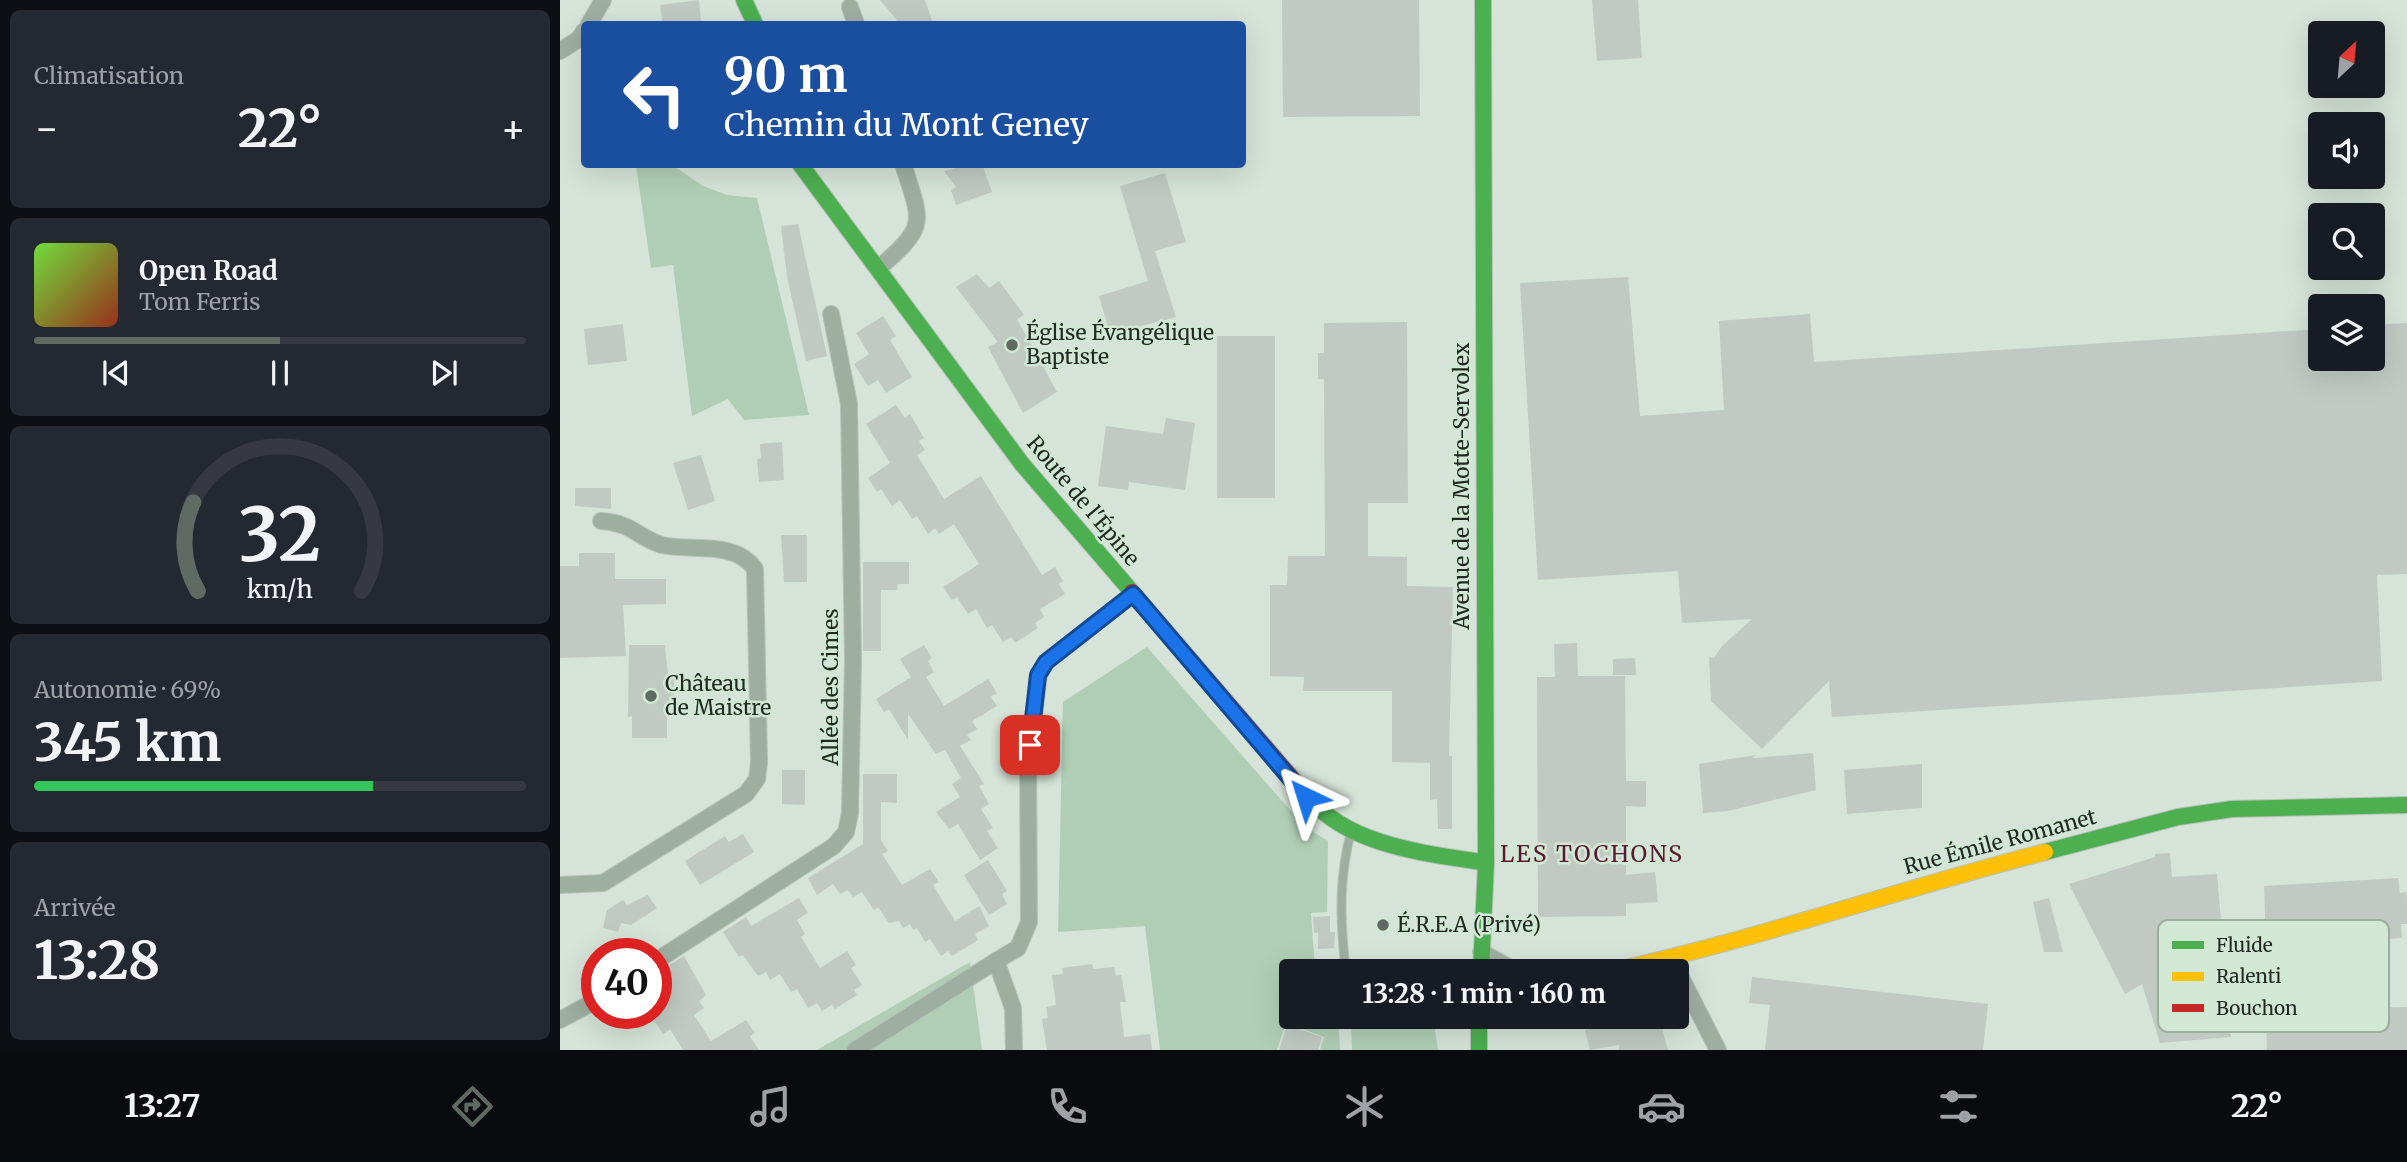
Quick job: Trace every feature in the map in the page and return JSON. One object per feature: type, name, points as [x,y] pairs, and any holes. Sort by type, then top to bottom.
[{"type":"street","points":[[591,21],[603,0]]},
{"type":"street","points":[[744,0],[754,21]]},
{"type":"street","name":"Avenue de la Motte-Servolex","points":[[1481,959],[1486,863],[1483,0]]},
{"type":"street","points":[[850,7],[855,21]]},
{"type":"street","points":[[560,51],[581,36]]},
{"type":"street","name":"Route de l'Épine","points":[[803,168],[1022,464],[1318,809],[1350,832],[1379,844],[1486,863]]},
{"type":"street","points":[[879,268],[911,239],[918,226],[918,209],[903,168]]},
{"type":"street","name":"Allée des Cimes","points":[[672,951],[834,846],[846,831],[852,790],[853,672],[849,404],[831,314]]},
{"type":"street","points":[[560,885],[603,883],[746,794],[757,779],[759,762],[755,569],[747,557],[734,551],[659,544],[628,525],[601,521]]},
{"type":"street","points":[[855,1050],[1018,948],[1029,922],[1028,764],[1038,675],[1046,662],[1133,594]]},
{"type":"street","name":"Rue Émile Romanet","points":[[1666,959],[1925,883],[2178,817],[2232,809],[2407,805]]},
{"type":"street","points":[[1481,952],[1494,959]]},
{"type":"street","points":[[1671,958],[1718,1050]]},
{"type":"street","points":[[996,961],[1013,1008],[1014,1048]]},
{"type":"street","points":[[560,1020],[581,1008]]},
{"type":"street","points":[[1479,1029],[1479,1050]]},
{"type":"lane","points":[[1344,959],[1341,928],[1342,867],[1350,832]]},
{"type":"green space","points":[[636,168],[676,168],[703,186],[727,195],[757,198],[809,415],[744,420],[728,399],[692,416],[673,265],[651,268]]},
{"type":"green space","points":[[1147,647],[1304,826],[1328,841],[1327,912],[1311,913],[1314,959],[1279,959],[1279,1029],[1284,1029],[1277,1050],[1160,1050],[1145,926],[1058,932],[1063,702]]},
{"type":"green space","points":[[970,962],[982,1050],[817,1050]]},
{"type":"green space","points":[[1302,1029],[1339,1029],[1340,1050],[1320,1050],[1324,1037]]},
{"type":"green space","points":[[1351,1029],[1435,1029],[1438,1050],[1352,1050]]},
{"type":"building","points":[[699,0],[701,21],[663,21],[660,5]]},
{"type":"building","points":[[880,0],[925,0],[932,21],[898,21]]},
{"type":"building","points":[[1282,0],[1419,0],[1420,116],[1283,117]]},
{"type":"building","points":[[1592,0],[1638,0],[1642,58],[1597,61]]},
{"type":"building","points":[[983,168],[992,192],[956,205],[951,190],[956,187],[944,171]]},
{"type":"building","points":[[1165,173],[1186,242],[1155,251],[1176,317],[1110,334],[1099,296],[1148,281],[1120,186]]},
{"type":"building","points":[[798,224],[827,356],[806,361],[787,277],[781,226]]},
{"type":"building","name":"Église Évangélique Baptiste","points":[[977,274],[989,288],[999,281],[1024,315],[1017,319],[1057,392],[1023,413],[988,347],[998,342],[956,287]]},
{"type":"building","points":[[1628,277],[1640,416],[1724,410],[1719,321],[1810,314],[1814,362],[2308,330],[2308,371],[2385,371],[2385,324],[2407,323],[2407,574],[2377,575],[2382,681],[1832,717],[1829,681],[1762,749],[1711,701],[1709,657],[1714,658],[1722,646],[1752,619],[1682,623],[1678,571],[1538,580],[1520,283]]},
{"type":"building","points":[[883,316],[896,336],[890,340],[912,377],[886,393],[878,380],[868,386],[854,364],[869,354],[856,333]]},
{"type":"building","points":[[1407,322],[1408,503],[1368,503],[1368,556],[1407,557],[1407,586],[1453,587],[1449,756],[1452,756],[1452,829],[1438,829],[1437,799],[1430,800],[1430,763],[1392,762],[1392,691],[1303,691],[1304,677],[1270,676],[1270,585],[1287,585],[1288,556],[1325,556],[1324,379],[1318,379],[1318,353],[1324,353],[1324,323]]},
{"type":"building","points":[[623,324],[627,361],[588,365],[584,329]]},
{"type":"building","points":[[1217,336],[1275,336],[1275,498],[1217,498]]},
{"type":"building","points":[[896,405],[905,418],[910,414],[924,438],[919,441],[925,450],[917,455],[944,499],[981,476],[1042,575],[1055,567],[1063,581],[1059,584],[1065,594],[1040,609],[1044,617],[1035,623],[1038,628],[1015,643],[1011,637],[1003,642],[992,625],[987,628],[976,609],[968,614],[957,597],[952,600],[943,587],[979,564],[954,524],[939,534],[935,528],[928,534],[917,516],[912,519],[900,500],[892,506],[881,489],[877,492],[868,478],[890,463],[866,424]]},
{"type":"building","points":[[1166,418],[1195,423],[1185,490],[1129,482],[1128,490],[1098,486],[1106,426],[1163,434]]},
{"type":"building","points":[[782,442],[784,480],[759,482],[757,459],[761,458],[760,444]]},
{"type":"building","points":[[701,455],[715,501],[688,510],[673,463]]},
{"type":"building","points":[[575,488],[611,488],[611,509],[575,506]]},
{"type":"building","points":[[781,535],[807,535],[807,582],[784,582]]},
{"type":"building","points":[[579,553],[615,553],[615,579],[666,579],[666,604],[623,605],[626,656],[560,658],[560,566],[579,566]]},
{"type":"building","points":[[863,562],[909,562],[909,584],[898,584],[897,590],[881,590],[881,651],[863,651]]},
{"type":"building","points":[[1577,643],[1578,676],[1625,676],[1626,781],[1646,781],[1646,807],[1626,806],[1626,875],[1655,872],[1658,902],[1626,904],[1626,916],[1538,917],[1537,677],[1555,677],[1554,644]]},
{"type":"building","name":"Château de Maistre","points":[[629,645],[665,645],[668,675],[674,675],[674,717],[667,717],[667,738],[632,738],[632,716],[628,717]]},
{"type":"building","points":[[924,645],[932,658],[928,661],[934,672],[926,677],[944,706],[988,679],[997,693],[991,697],[997,706],[972,721],[977,729],[967,735],[971,740],[960,746],[984,784],[979,786],[989,804],[981,809],[993,828],[987,831],[998,848],[980,860],[958,824],[949,829],[936,812],[960,797],[952,784],[961,778],[945,750],[936,754],[908,714],[908,740],[889,709],[884,712],[876,699],[911,677],[900,659]]},
{"type":"building","points":[[1635,658],[1636,675],[1613,675],[1613,659]]},
{"type":"building","points":[[1813,753],[1816,790],[1728,811],[1703,813],[1699,764],[1756,755],[1753,758]]},
{"type":"building","points":[[1922,764],[1922,808],[1847,814],[1844,770]]},
{"type":"building","points":[[782,770],[805,770],[805,805],[782,804]]},
{"type":"building","points":[[863,774],[897,774],[897,803],[881,802],[881,840],[888,851],[882,854],[902,885],[930,869],[939,882],[933,885],[955,921],[979,906],[989,926],[975,934],[978,940],[952,956],[948,951],[941,956],[930,939],[925,942],[917,928],[913,930],[910,924],[903,928],[899,921],[889,923],[878,907],[874,910],[862,892],[853,897],[848,890],[840,894],[833,884],[817,895],[808,878],[863,844]]},
{"type":"building","points":[[743,834],[754,852],[700,885],[685,861],[725,836],[729,842]]},
{"type":"building","points":[[2170,853],[2172,877],[2217,874],[2221,920],[2158,920],[2158,1032],[2231,1032],[2231,1037],[2160,1043],[2142,984],[2125,994],[2069,884],[2155,857],[2155,854]]},
{"type":"building","points":[[988,860],[1007,891],[1002,894],[1007,904],[989,915],[964,875]]},
{"type":"building","points":[[2398,878],[2400,893],[2406,892],[2407,924],[2401,924],[2402,938],[2389,939],[2389,920],[2265,920],[2264,886]]},
{"type":"building","points":[[648,895],[657,908],[631,925],[621,923],[618,932],[603,928],[607,910],[623,900],[627,905]]},
{"type":"building","points":[[799,898],[808,913],[797,920],[805,934],[801,937],[820,968],[847,951],[856,965],[851,968],[862,985],[854,990],[857,995],[835,1009],[832,1005],[822,1011],[817,1003],[808,1008],[797,989],[791,992],[780,974],[770,980],[766,972],[758,976],[743,955],[739,957],[723,932],[746,917],[751,926]]},
{"type":"building","points":[[2049,898],[2063,952],[2044,952],[2033,902]]},
{"type":"building","points":[[1330,916],[1330,932],[1335,932],[1334,948],[1318,949],[1318,933],[1314,933],[1313,917]]},
{"type":"building","points":[[684,956],[706,995],[699,1001],[704,1008],[694,1015],[711,1041],[746,1020],[755,1033],[750,1036],[759,1050],[683,1050],[670,1029],[672,963]]},
{"type":"building","points":[[1092,964],[1093,969],[1114,967],[1116,976],[1121,975],[1126,1002],[1120,1002],[1124,1037],[1150,1034],[1152,1050],[1047,1050],[1042,1019],[1048,1018],[1046,1007],[1056,1005],[1052,975],[1063,974],[1062,968]]},
{"type":"building","points":[[1752,977],[1988,1004],[1983,1050],[1765,1050],[1770,1005],[1749,1003]]},
{"type":"building","points":[[2389,1007],[2407,1007],[2407,1050],[2267,1050],[2266,1032],[2389,1032]]},
{"type":"building","points":[[1286,1029],[1299,1029],[1322,1037],[1318,1050],[1279,1050]]},
{"type":"building","points":[[1662,1029],[1668,1050],[1619,1050],[1619,1045],[1590,1050],[1585,1030]]},
{"type":"traffic: fast","points":[[744,0],[754,21]]},
{"type":"traffic: fast","points":[[1482,959],[1486,863],[1483,0]]},
{"type":"traffic: fast","points":[[803,168],[1022,464],[1132,592]]},
{"type":"traffic: fast","points":[[1309,798],[1326,814],[1368,837],[1415,851],[1486,863]]},
{"type":"traffic: fast","points":[[2045,852],[2178,817],[2232,809],[2407,805]]},
{"type":"traffic: fast","points":[[1479,1029],[1479,1050]]},
{"type":"traffic: slow","points":[[1663,959],[2045,852]]},
{"type":"traffic: jam","points":[[1132,592],[1309,798]]},
{"type":"place","name":"Église Évangélique Baptiste","points":[[1012,345]]},
{"type":"place","name":"Château de Maistre","points":[[651,696]]},
{"type":"place","name":"É.R.E.A (Privé)","points":[[1383,925]]},
{"type":"district","name":"LES TOCHONS","points":[[1592,854]]},
{"type":"route","points":[[1030,745],[1038,675],[1046,662],[1133,594],[1306,797]]}]
